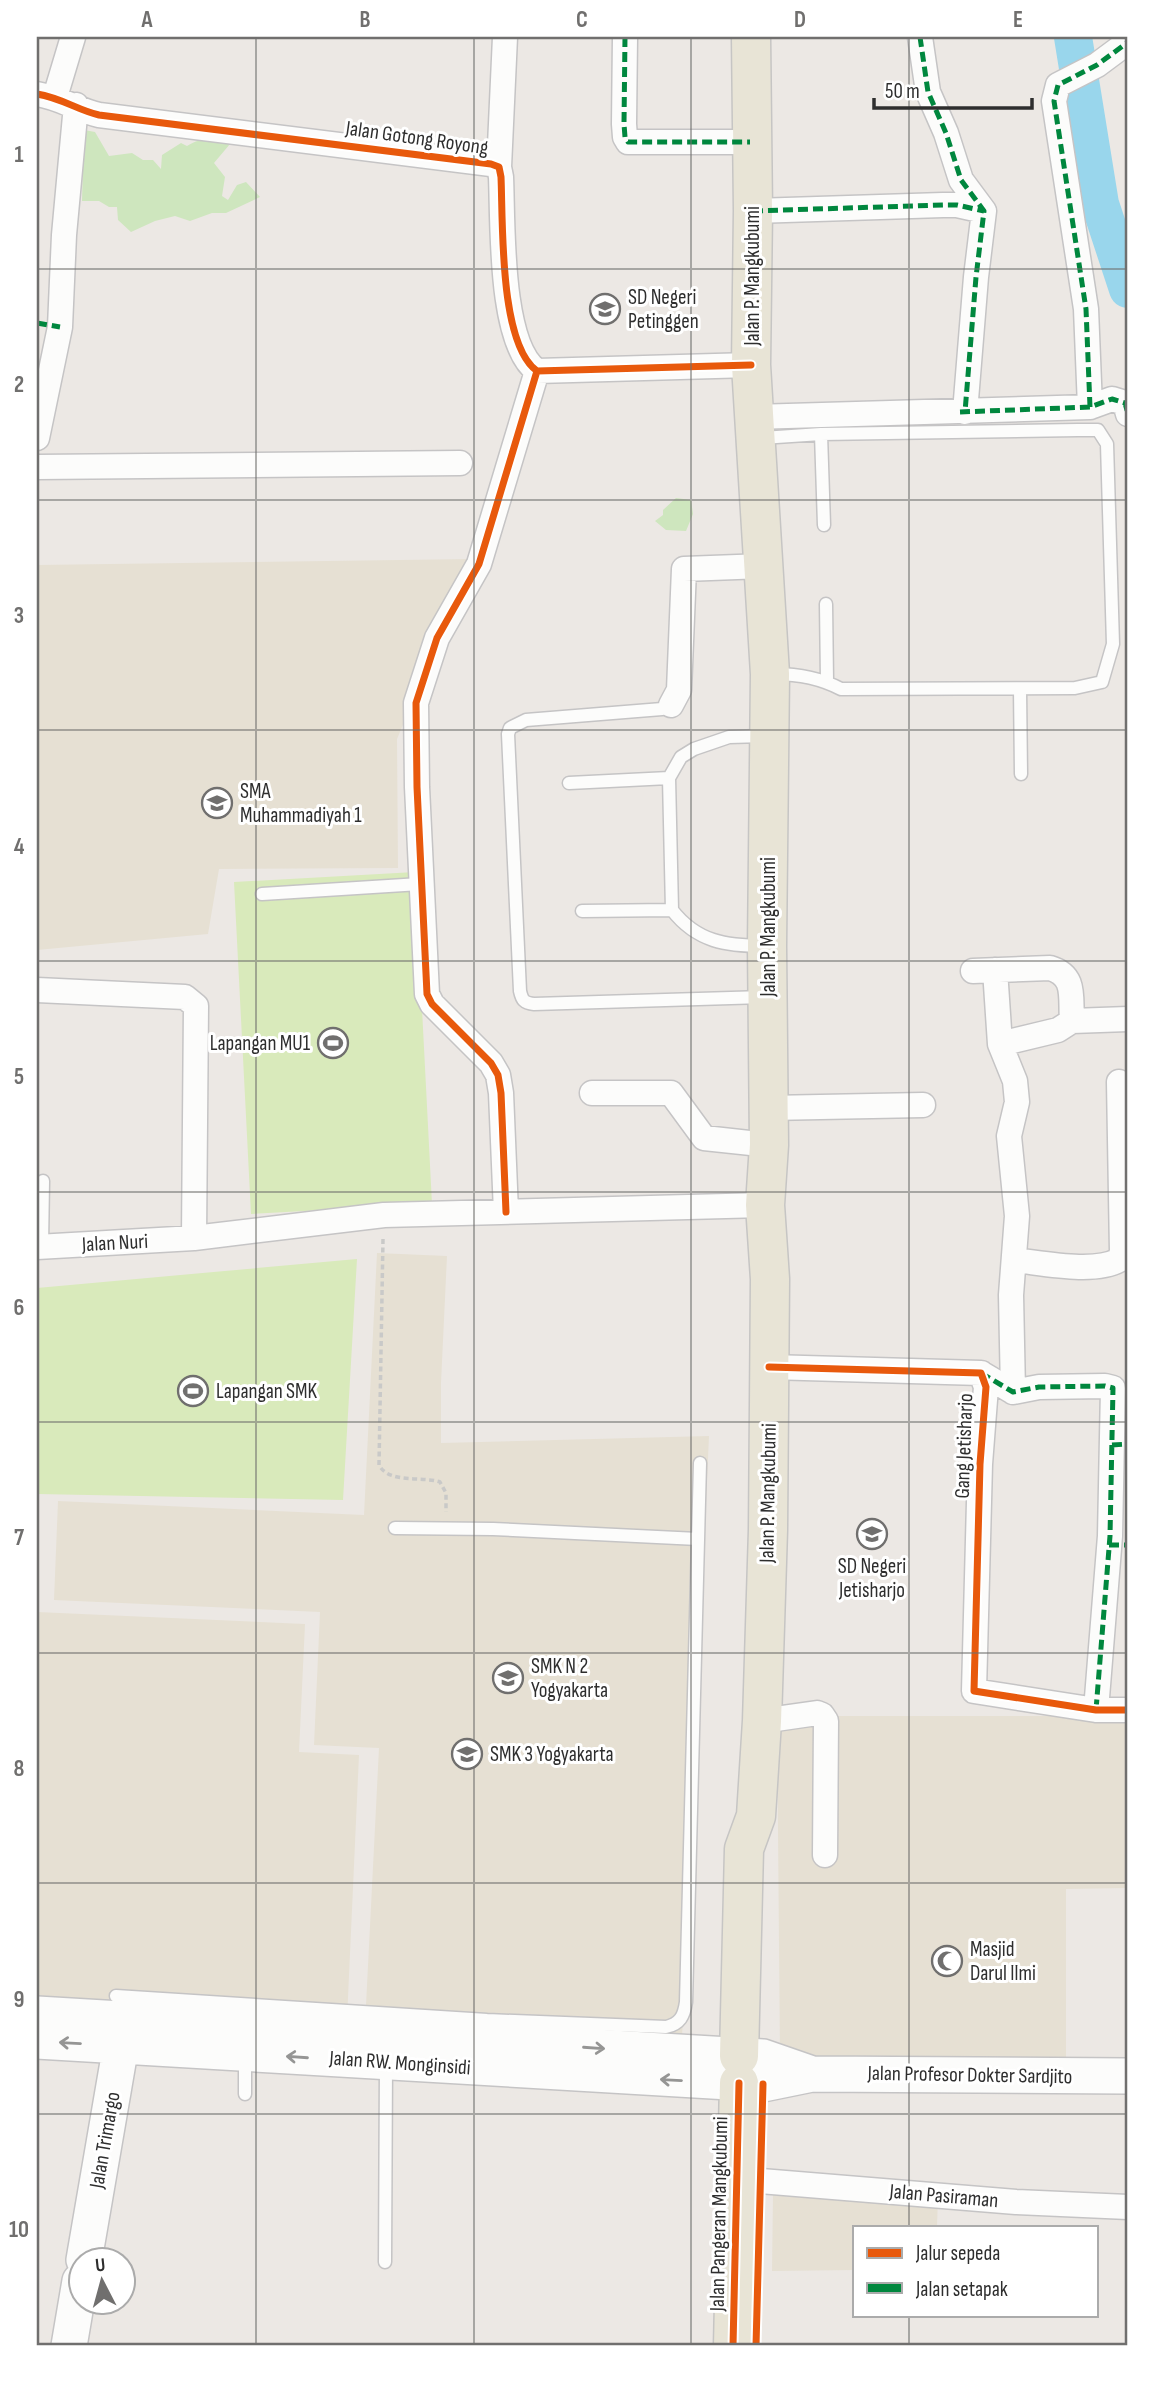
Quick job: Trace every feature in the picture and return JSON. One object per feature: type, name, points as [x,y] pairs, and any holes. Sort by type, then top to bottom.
[{"type":"main road","name":"Jalan P. Mangkubumi","points":[[751,37],[751,365],[770,674],[767,946],[769,1127],[765,1205],[769,1279],[768,1530],[756,1816],[765,1849],[751,2070]]},
{"type":"main road","name":"Jalan RW. Monginsidi","points":[[37,2014],[122,2015],[398,2054]]},
{"type":"main road","name":"Jalan RW. Monginsidi","points":[[37,2041],[122,2015],[246,2053],[398,2054],[751,2070]]},
{"type":"main road","name":"Jalan Trimargo","points":[[86,2246],[122,2015]]},
{"type":"main road","name":"Jalan Profesor Dokter Sardjito","points":[[751,2070],[812,2074],[1128,2076]]},
{"type":"main road","points":[[738,2132],[751,2070]]},
{"type":"main road","name":"Jalan Pangeran Mangkubumi","points":[[751,2070],[760,2181],[756,2346]]},
{"type":"main road","name":"Jalan Pangeran Mangkubumi","points":[[733,2346],[738,2132]]},
{"type":"main road","points":[[69,2346],[74,2316]]},
{"type":"street","points":[[37,438],[48,325],[64,234],[56,99],[73,37]]},
{"type":"street","points":[[499,167],[505,37]]},
{"type":"street","points":[[625,37],[624,124],[628,142],[750,142]]},
{"type":"street","points":[[920,37],[928,92],[946,133],[961,180],[984,211],[965,412]]},
{"type":"street","points":[[1090,407],[1086,309],[1054,101],[1058,85],[1097,65],[1128,42]]},
{"type":"street","name":"Jalan Gotong Royong","points":[[56,99],[99,116],[478,162],[499,167],[505,271],[512,327],[527,362],[537,371]]},
{"type":"street","points":[[753,211],[957,205],[984,211]]},
{"type":"street","points":[[506,1212],[498,1075],[491,1063],[432,1004],[427,994],[416,703],[437,638],[478,564],[537,371],[751,365]]},
{"type":"street","points":[[756,428],[965,412],[1090,407],[1112,399],[1125,403],[1128,414]]},
{"type":"street","points":[[37,467],[460,463]]},
{"type":"street","points":[[671,705],[679,690],[684,569],[764,566]]},
{"type":"street","points":[[1072,1021],[1070,982],[1061,971],[1050,968],[984,971],[1000,1044],[1015,1082],[1017,1102],[1009,1136],[1017,1216],[1011,1294],[1013,1392],[1039,1387],[1113,1388],[1120,1445],[1119,1545],[1096,1710],[1128,1710]]},
{"type":"street","points":[[37,990],[185,997],[196,1006],[194,1238]]},
{"type":"street","points":[[1000,1044],[1058,1030],[1072,1021],[1128,1019]]},
{"type":"street","points":[[1014,1260],[1090,1267],[1112,1265],[1119,1260],[1122,1252],[1118,1082]]},
{"type":"street","points":[[592,1093],[671,1093],[704,1138],[923,1105]]},
{"type":"street","name":"Jalan Nuri","points":[[39,1247],[194,1238],[384,1215],[765,1205]]},
{"type":"street","name":"Gang Jetisharjo","points":[[769,1367],[981,1373],[1013,1392]]},
{"type":"street","name":"Gang Jetisharjo","points":[[981,1373],[986,1387],[980,1478],[974,1692],[1096,1710]]},
{"type":"street","points":[[762,1721],[817,1713],[827,1721],[825,1855]]},
{"type":"street","name":"Jalan Pasiraman","points":[[760,2181],[1016,2202],[1128,2207]]},
{"type":"lane","points":[[756,428],[821,434],[1098,430],[1107,444],[1113,643],[1102,682],[1075,688],[841,689],[827,681],[792,674],[770,674]]},
{"type":"lane","points":[[821,434],[824,525]]},
{"type":"lane","points":[[826,604],[827,681]]},
{"type":"lane","points":[[1020,689],[1021,774]]},
{"type":"lane","points":[[671,705],[662,709],[526,720],[510,728],[508,734],[512,833],[522,1000],[534,1004],[768,997]]},
{"type":"lane","points":[[767,946],[736,946],[699,935],[683,924],[672,910],[669,778],[681,757],[694,750],[729,737],[769,736]]},
{"type":"lane","points":[[569,783],[669,778]]},
{"type":"lane","points":[[262,894],[421,884]]},
{"type":"lane","points":[[582,911],[672,910]]},
{"type":"lane","points":[[39,1247],[43,1181]]},
{"type":"lane","points":[[122,2015],[501,2020],[666,2027],[678,2023],[685,2011],[686,2002],[700,1463]]},
{"type":"lane","points":[[395,1528],[698,1539]]},
{"type":"lane","points":[[245,2094],[246,2053]]},
{"type":"lane","points":[[385,2262],[398,2054]]},
{"type":"path","points":[[384,1215],[378,1462],[381,1470],[390,1476],[440,1482],[446,1493],[446,1528]]},
{"type":"shaded area","name":"SMA Muhammadiyah 1","points":[[472,559],[397,739],[398,868],[219,869],[208,934],[37,950],[37,565]]},
{"type":"shaded area","name":"SMK N 2 Yogyakarta","points":[[377,1253],[447,1256],[441,1443],[709,1436],[681,2060],[364,2045],[379,1748],[314,1745],[320,1612],[54,1600],[58,1501],[364,1515]]},
{"type":"shaded area","points":[[37,1612],[305,1624],[299,1752],[359,1755],[346,2042],[37,2024]]},
{"type":"shaded area","points":[[777,1716],[1128,1716],[1128,1888],[1066,1889],[1066,2062],[780,2057]]},
{"type":"shaded area","points":[[773,2194],[938,2197],[937,2226],[853,2226],[853,2270],[772,2271]]},
{"type":"green space","points":[[84,130],[95,132],[109,156],[132,153],[143,160],[153,160],[161,169],[162,155],[181,143],[187,146],[208,139],[230,144],[214,163],[225,177],[222,196],[228,200],[237,185],[246,182],[260,197],[226,213],[212,213],[190,221],[175,216],[155,221],[131,232],[118,220],[117,207],[109,207],[99,201],[82,201]]},
{"type":"green space","points":[[676,498],[691,500],[693,514],[686,531],[666,530],[655,521]]},
{"type":"green space","name":"Lapangan MU1","points":[[415,872],[432,1204],[251,1214],[234,882]]},
{"type":"green space","name":"Lapangan SMK","points":[[357,1259],[343,1500],[37,1494],[37,1288]]},
{"type":"waterway","points":[[1073,37],[1100,204],[1128,289]]},
{"type":"marked path","points":[[625,37],[624,124],[628,142],[750,142]]},
{"type":"marked path","points":[[920,37],[928,92],[946,133],[961,180],[984,211],[965,412]]},
{"type":"marked path","points":[[1090,407],[1086,309],[1054,101],[1058,85],[1097,65],[1128,42]]},
{"type":"marked path","points":[[753,211],[943,205],[984,211]]},
{"type":"marked path","points":[[37,323],[60,327]]},
{"type":"marked path","points":[[960,412],[1090,407],[1112,399],[1125,403],[1128,414]]},
{"type":"marked path","points":[[981,1373],[1013,1392],[1039,1387],[1113,1388],[1110,1536],[1096,1710]]},
{"type":"marked path","points":[[1112,1445],[1128,1444]]},
{"type":"marked path","points":[[1109,1545],[1128,1545]]},
{"type":"cycle path","points":[[37,94],[99,115],[499,167],[509,309],[525,357],[537,371],[751,365]]},
{"type":"cycle path","points":[[506,1212],[498,1075],[491,1063],[432,1004],[427,994],[417,787],[416,703],[437,638],[479,564],[537,371]]},
{"type":"cycle path","points":[[769,1367],[981,1373],[986,1387],[980,1464],[974,1691],[1096,1710],[1128,1710]]},
{"type":"cycle path","points":[[733,2346],[739,2083]]},
{"type":"cycle path","points":[[756,2346],[763,2084]]},
{"type":"place","name":"SD Negeri Petinggen","points":[[605,309]]},
{"type":"place","name":"SMA Muhammadiyah 1","points":[[217,803]]},
{"type":"place","name":"Lapangan MU1","points":[[333,1043]]},
{"type":"place","name":"Lapangan SMK","points":[[193,1391]]},
{"type":"place","name":"SD Negeri Jetisharjo","points":[[872,1534]]},
{"type":"place","name":"SMK N 2 Yogyakarta","points":[[508,1678]]},
{"type":"place","name":"SMK 3 Yogyakarta","points":[[467,1754]]},
{"type":"place","name":"Masjid Darul Ilmi","points":[[947,1961]]}]
